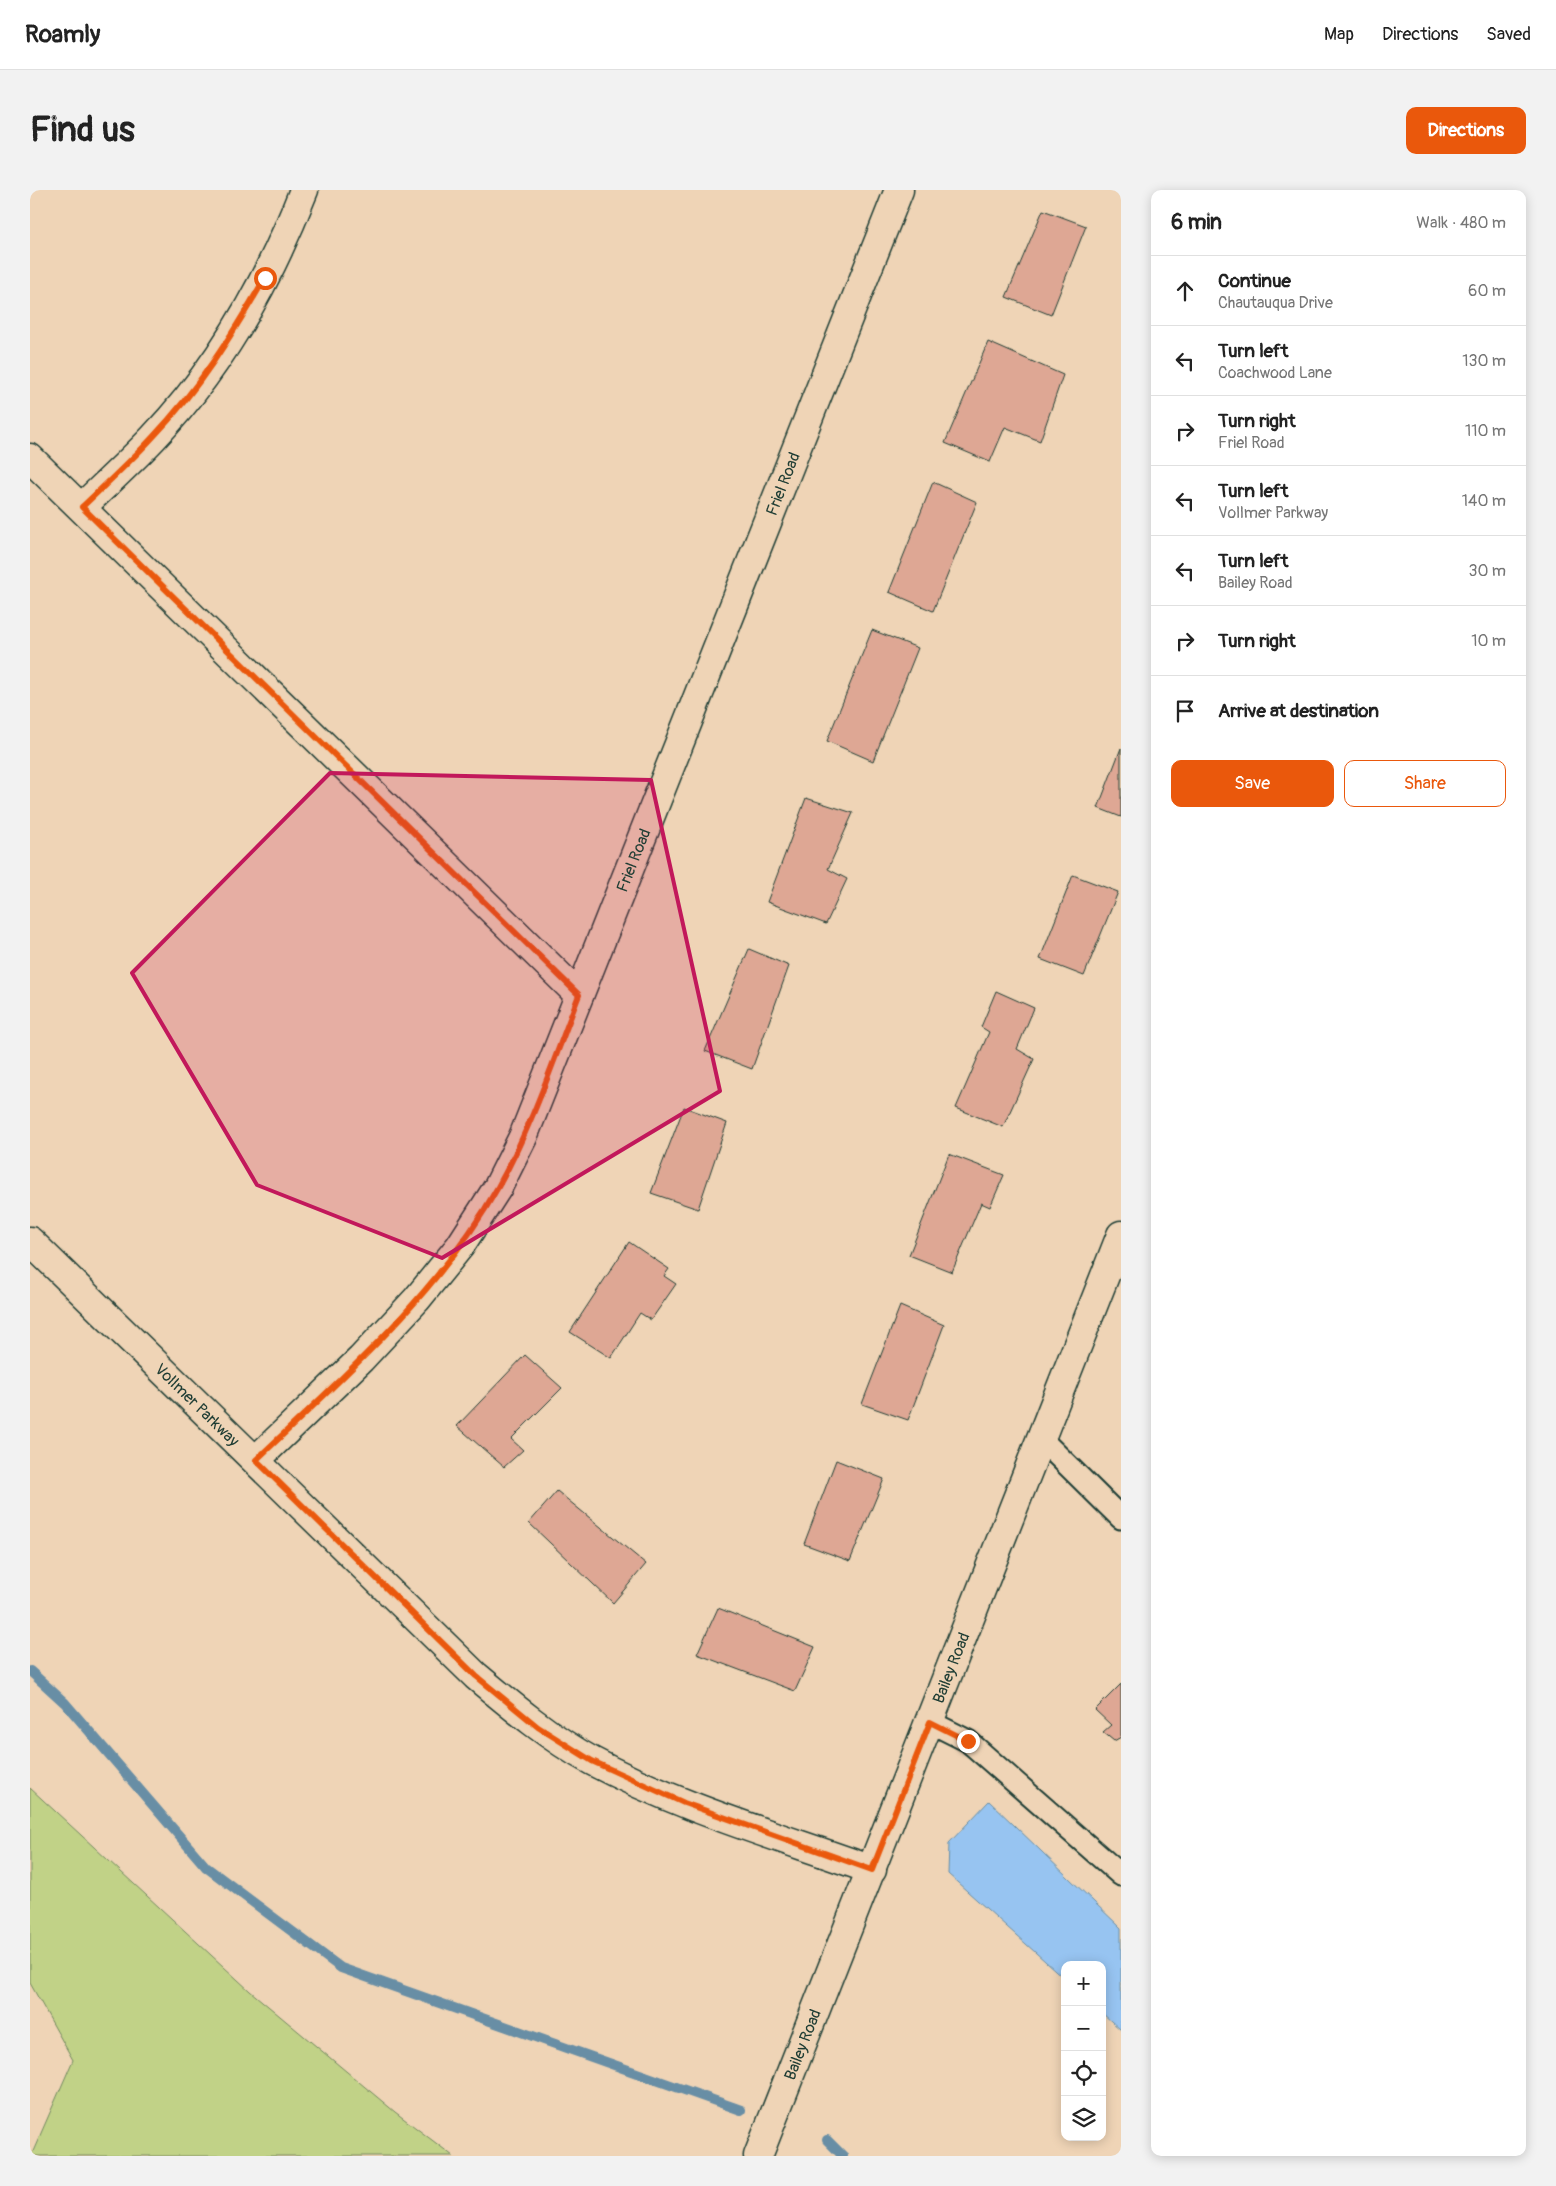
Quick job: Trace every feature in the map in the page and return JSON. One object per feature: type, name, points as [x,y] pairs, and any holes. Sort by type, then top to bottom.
[{"type":"street","points":[[82,507],[154,437],[205,375],[234,333],[265,278],[291,224],[304,190]]},
{"type":"street","name":"Friel Road","points":[[256,1460],[380,1339],[417,1299],[460,1246],[498,1187],[523,1137],[899,190]]},
{"type":"street","points":[[30,458],[579,995]]},
{"type":"street","name":"Bailey Road","points":[[758,2156],[1121,1235]]},
{"type":"street","name":"Vollmer Parkway","points":[[30,1241],[476,1676],[538,1727],[592,1761],[684,1803],[872,1870]]},
{"type":"lane","points":[[1041,1439],[1121,1518]]},
{"type":"lane","points":[[930,1722],[968,1741],[1121,1875]]},
{"type":"highlighted area","points":[[330,773],[651,780],[720,1091],[442,1258],[257,1185],[132,973]]},
{"type":"green space","points":[[30,1788],[250,1991],[395,2112],[453,2156],[31,2156],[73,2060],[30,1983]]},
{"type":"water","points":[[989,1801],[1121,1928],[1121,2030],[1106,2017],[1106,1961],[1061,1961],[1061,1975],[948,1874],[949,1843]]},
{"type":"building","points":[[1043,210],[1086,226],[1051,315],[1006,297]]},
{"type":"building","points":[[988,342],[1063,375],[1040,441],[1005,427],[990,462],[945,443]]},
{"type":"building","points":[[933,482],[977,502],[933,611],[889,592]]},
{"type":"building","points":[[872,630],[918,648],[873,761],[827,741]]},
{"type":"building","points":[[1121,748],[1121,817],[1098,808]]},
{"type":"building","points":[[806,798],[853,813],[828,869],[847,879],[826,924],[767,902]]},
{"type":"building","points":[[1073,875],[1118,892],[1084,976],[1040,959]]},
{"type":"building","points":[[749,949],[789,966],[752,1069],[705,1051]]},
{"type":"building","points":[[996,991],[1034,1008],[1017,1049],[1034,1059],[1003,1127],[956,1108],[989,1032],[981,1027]]},
{"type":"building","points":[[684,1107],[727,1123],[698,1209],[651,1193]]},
{"type":"building","points":[[949,1154],[1004,1175],[990,1207],[981,1203],[952,1272],[909,1255]]},
{"type":"building","points":[[629,1242],[669,1269],[664,1276],[676,1284],[651,1320],[640,1313],[611,1358],[570,1332]]},
{"type":"building","points":[[900,1306],[944,1325],[908,1420],[862,1404]]},
{"type":"building","points":[[525,1355],[562,1388],[511,1439],[523,1450],[504,1467],[457,1426]]},
{"type":"building","points":[[836,1460],[884,1479],[850,1561],[804,1544]]},
{"type":"building","points":[[557,1491],[646,1564],[613,1603],[529,1523]]},
{"type":"building","points":[[718,1608],[815,1647],[795,1691],[697,1654]]},
{"type":"building","points":[[1121,1684],[1121,1737],[1114,1741],[1103,1732],[1111,1725],[1095,1710]]},
{"type":"waterway","points":[[30,1671],[65,1703],[206,1867],[341,1968],[741,2110]]},
{"type":"waterway","points":[[827,2140],[843,2156]]},
{"type":"route","points":[[265,278],[234,333],[205,375],[154,437],[82,507],[579,995],[523,1137],[498,1187],[460,1246],[417,1299],[361,1358],[256,1460],[384,1589],[476,1676],[538,1727],[592,1761],[684,1803],[872,1870],[930,1722],[968,1741]]}]
